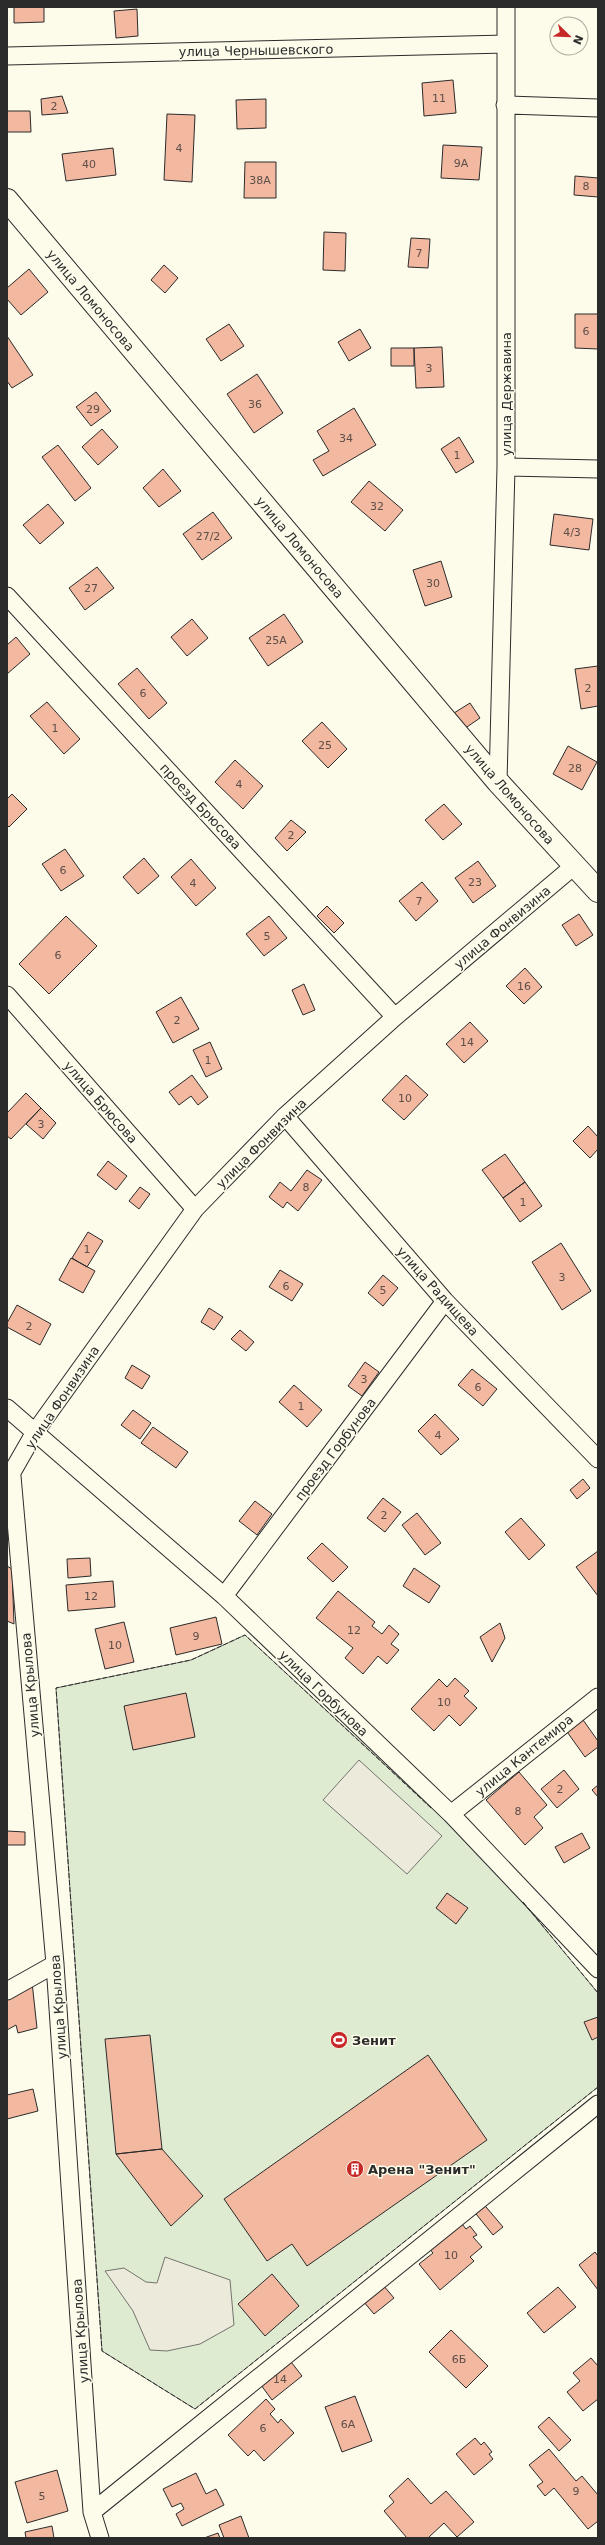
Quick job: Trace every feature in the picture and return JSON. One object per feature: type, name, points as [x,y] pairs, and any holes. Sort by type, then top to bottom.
[{"type":"street","name":"улица Державина","points":[[498,782],[506,467],[506,7]]},
{"type":"street","name":"улица Чернышевского","points":[[7,56],[506,44]]},
{"type":"street","points":[[505,105],[598,108]]},
{"type":"street","name":"улица Ломоносова","points":[[7,200],[498,782],[598,891]]},
{"type":"street","points":[[506,467],[598,469]]},
{"type":"street","name":"проезд Брюсова","points":[[7,596],[395,1017]]},
{"type":"street","name":"улица Фонвизина","points":[[9,1479],[35,1432],[195,1209],[285,1116],[395,1017],[574,866]]},
{"type":"street","name":"улица Брюсова","points":[[7,995],[195,1209]]},
{"type":"street","name":"улица Радищева","points":[[285,1116],[445,1301],[598,1459]]},
{"type":"street","name":"проезд Горбунова","points":[[224,1596],[445,1301]]},
{"type":"street","name":"улица Горбунова","points":[[7,1408],[224,1596],[451,1814],[598,1969]]},
{"type":"street","name":"улица Крылова","points":[[9,1479],[55,1964],[92,2512],[100,2538]]},
{"type":"street","name":"улица Кантемира","points":[[451,1814],[598,1697]]},
{"type":"street","points":[[7,1991],[55,1964]]},
{"type":"street","points":[[92,2512],[598,2104]]},
{"type":"green space","name":"Зенит","points":[[245,1635],[487,1859],[598,1993],[598,2087],[195,2409],[102,2351],[56,1688],[191,1660]]},
{"type":"shaded area","points":[[359,1760],[442,1836],[407,1874],[323,1800]]},
{"type":"shaded area","points":[[165,2257],[230,2280],[234,2325],[200,2344],[167,2351],[150,2350],[133,2311],[105,2271],[124,2268],[146,2282],[157,2283]]},
{"type":"building","points":[[14,7],[44,7],[44,22],[14,23]]},
{"type":"building","points":[[137,9],[138,36],[116,38],[114,11]]},
{"type":"building","points":[[453,80],[456,113],[424,116],[422,83]]},
{"type":"building","points":[[62,96],[68,113],[42,115],[41,99]]},
{"type":"building","points":[[266,99],[266,128],[237,129],[236,100]]},
{"type":"building","points":[[7,111],[30,111],[31,132],[7,132]]},
{"type":"building","points":[[167,114],[195,115],[192,182],[164,180]]},
{"type":"building","points":[[443,145],[482,147],[479,180],[441,178]]},
{"type":"building","points":[[113,148],[116,175],[66,181],[62,154]]},
{"type":"building","points":[[245,162],[276,162],[276,198],[244,198]]},
{"type":"building","points":[[575,176],[598,178],[598,197],[574,195]]},
{"type":"building","points":[[324,232],[346,233],[345,271],[323,270]]},
{"type":"building","points":[[411,238],[430,239],[428,268],[408,267]]},
{"type":"building","points":[[164,265],[178,278],[165,293],[151,280]]},
{"type":"building","points":[[29,269],[48,292],[21,315],[7,299],[7,288]]},
{"type":"building","points":[[575,314],[598,314],[598,349],[575,348]]},
{"type":"building","points":[[229,324],[244,346],[221,361],[206,339]]},
{"type":"building","points":[[360,329],[371,348],[349,361],[338,342]]},
{"type":"building","points":[[7,336],[33,375],[12,388],[7,381]]},
{"type":"building","points":[[442,347],[444,387],[416,388],[414,348]]},
{"type":"building","points":[[391,348],[414,348],[414,366],[391,366]]},
{"type":"building","points":[[257,374],[283,413],[254,433],[227,394]]},
{"type":"building","points":[[96,392],[111,411],[91,426],[76,407]]},
{"type":"building","points":[[354,408],[376,445],[323,476],[313,460],[329,451],[317,431]]},
{"type":"building","points":[[102,429],[118,447],[98,465],[82,447]]},
{"type":"building","points":[[459,437],[474,462],[456,473],[441,449]]},
{"type":"building","points":[[58,445],[91,488],[75,501],[42,457]]},
{"type":"building","points":[[163,469],[181,491],[159,507],[143,488]]},
{"type":"building","points":[[369,481],[403,510],[385,531],[351,502]]},
{"type":"building","points":[[48,504],[64,523],[40,544],[23,525]]},
{"type":"building","points":[[213,512],[232,538],[202,560],[183,534]]},
{"type":"building","points":[[554,514],[593,519],[589,550],[550,545]]},
{"type":"building","points":[[441,561],[452,597],[425,606],[413,570]]},
{"type":"building","points":[[97,567],[114,588],[85,610],[69,588]]},
{"type":"building","points":[[284,614],[303,642],[268,666],[249,638]]},
{"type":"building","points":[[192,619],[208,638],[187,656],[171,637]]},
{"type":"building","points":[[16,637],[30,654],[7,674],[7,645]]},
{"type":"building","points":[[598,666],[598,706],[581,709],[575,669]]},
{"type":"building","points":[[137,668],[167,703],[149,719],[118,684]]},
{"type":"building","points":[[47,702],[80,739],[64,754],[30,716]]},
{"type":"building","points":[[470,703],[480,718],[464,729],[454,713]]},
{"type":"building","points":[[322,722],[347,749],[328,768],[302,741]]},
{"type":"building","points":[[568,746],[597,762],[582,790],[553,774]]},
{"type":"building","points":[[235,760],[263,786],[243,809],[215,782]]},
{"type":"building","points":[[12,794],[27,809],[9,827],[7,825],[7,799]]},
{"type":"building","points":[[444,804],[462,824],[443,840],[425,820]]},
{"type":"building","points":[[291,820],[306,832],[287,851],[275,838]]},
{"type":"building","points":[[65,849],[84,876],[61,891],[42,864]]},
{"type":"building","points":[[144,858],[159,876],[138,894],[123,877]]},
{"type":"building","points":[[191,859],[216,888],[196,906],[171,877]]},
{"type":"building","points":[[478,861],[496,886],[473,903],[455,878]]},
{"type":"building","points":[[422,882],[438,901],[416,921],[399,901]]},
{"type":"building","points":[[327,906],[344,923],[334,933],[317,916]]},
{"type":"building","points":[[579,914],[593,935],[576,946],[562,925]]},
{"type":"building","points":[[66,916],[97,946],[49,994],[19,964]]},
{"type":"building","points":[[269,916],[287,938],[264,956],[246,934]]},
{"type":"building","points":[[525,968],[542,987],[524,1004],[506,986]]},
{"type":"building","points":[[304,984],[315,1010],[303,1015],[292,990]]},
{"type":"building","points":[[181,997],[199,1029],[173,1043],[156,1012]]},
{"type":"building","points":[[470,1022],[488,1041],[464,1063],[446,1044]]},
{"type":"building","points":[[210,1042],[222,1069],[206,1077],[193,1050]]},
{"type":"building","points":[[192,1075],[208,1097],[198,1105],[191,1096],[179,1105],[169,1092]]},
{"type":"building","points":[[406,1075],[428,1095],[404,1120],[382,1100]]},
{"type":"building","points":[[26,1093],[41,1108],[11,1139],[7,1136],[7,1113]]},
{"type":"building","points":[[41,1108],[56,1123],[43,1139],[26,1124]]},
{"type":"building","points":[[588,1126],[598,1137],[598,1149],[590,1158],[573,1141]]},
{"type":"building","points":[[505,1154],[525,1182],[503,1198],[482,1170]]},
{"type":"building","points":[[108,1161],[127,1176],[116,1190],[97,1175]]},
{"type":"building","points":[[307,1170],[322,1180],[298,1211],[287,1202],[283,1208],[269,1197],[280,1182],[291,1191]]},
{"type":"building","points":[[525,1182],[542,1206],[520,1222],[503,1198]]},
{"type":"building","points":[[140,1187],[150,1194],[139,1209],[129,1201]]},
{"type":"building","points":[[88,1232],[103,1241],[87,1267],[72,1258]]},
{"type":"building","points":[[561,1243],[591,1291],[562,1310],[532,1262]]},
{"type":"building","points":[[71,1258],[95,1271],[83,1293],[59,1280]]},
{"type":"building","points":[[280,1270],[303,1284],[292,1301],[269,1287]]},
{"type":"building","points":[[383,1275],[398,1288],[383,1306],[368,1293]]},
{"type":"building","points":[[17,1305],[51,1324],[40,1345],[7,1327],[7,1323]]},
{"type":"building","points":[[209,1308],[223,1317],[214,1330],[201,1322]]},
{"type":"building","points":[[240,1330],[254,1342],[246,1351],[231,1339]]},
{"type":"building","points":[[365,1362],[379,1372],[362,1396],[348,1386]]},
{"type":"building","points":[[132,1365],[150,1376],[142,1389],[125,1378]]},
{"type":"building","points":[[472,1369],[497,1389],[483,1406],[458,1385]]},
{"type":"building","points":[[294,1385],[322,1410],[307,1427],[279,1402]]},
{"type":"building","points":[[133,1410],[151,1423],[140,1439],[121,1425]]},
{"type":"building","points":[[435,1414],[459,1439],[441,1455],[418,1431]]},
{"type":"building","points":[[153,1427],[188,1452],[176,1468],[141,1443]]},
{"type":"building","points":[[583,1479],[590,1488],[577,1499],[570,1490]]},
{"type":"building","points":[[383,1498],[401,1512],[385,1532],[367,1518]]},
{"type":"building","points":[[255,1501],[272,1514],[257,1535],[239,1521]]},
{"type":"building","points":[[417,1513],[441,1543],[425,1555],[402,1525]]},
{"type":"building","points":[[521,1518],[545,1545],[529,1560],[505,1532]]},
{"type":"building","points":[[322,1543],[348,1567],[333,1582],[307,1558]]},
{"type":"building","points":[[598,1551],[598,1596],[576,1567]]},
{"type":"building","points":[[90,1558],[91,1576],[68,1578],[67,1559]]},
{"type":"building","points":[[7,1566],[12,1569],[14,1624],[7,1621]]},
{"type":"building","points":[[414,1568],[440,1586],[429,1603],[403,1586]]},
{"type":"building","points":[[113,1581],[115,1607],[68,1611],[66,1585]]},
{"type":"building","points":[[338,1591],[375,1622],[372,1626],[382,1634],[389,1625],[399,1634],[391,1644],[399,1650],[387,1664],[378,1656],[363,1674],[345,1658],[353,1648],[316,1618]]},
{"type":"building","points":[[216,1617],[222,1644],[176,1655],[170,1628]]},
{"type":"building","points":[[124,1622],[134,1662],[105,1669],[95,1629]]},
{"type":"building","points":[[500,1623],[505,1638],[492,1662],[480,1637]]},
{"type":"building","points":[[455,1678],[469,1691],[464,1696],[477,1708],[460,1726],[449,1715],[434,1731],[411,1709],[439,1679],[447,1687]]},
{"type":"building","points":[[186,1693],[195,1737],[133,1750],[124,1706]]},
{"type":"building","points":[[581,1717],[598,1741],[598,1747],[585,1757],[565,1729]]},
{"type":"building","points":[[564,1770],[579,1789],[557,1808],[541,1789]]},
{"type":"building","points":[[519,1772],[547,1805],[534,1817],[543,1828],[525,1845],[486,1800]]},
{"type":"building","points":[[598,1785],[598,1797],[592,1790]]},
{"type":"building","points":[[7,1831],[25,1832],[25,1845],[7,1845]]},
{"type":"building","points":[[582,1833],[590,1848],[564,1863],[555,1847]]},
{"type":"building","points":[[447,1893],[468,1908],[456,1924],[436,1908]]},
{"type":"building","points":[[32,1982],[37,2028],[18,2033],[16,2025],[7,2030],[7,1997]]},
{"type":"building","points":[[598,2017],[598,2037],[592,2040],[584,2022]]},
{"type":"building","points":[[150,2035],[162,2149],[116,2154],[105,2039]]},
{"type":"building","name":"Арена \"Зенит\"","points":[[428,2055],[487,2140],[307,2266],[292,2244],[267,2261],[224,2199]]},
{"type":"building","points":[[33,2089],[38,2111],[7,2119],[7,2095]]},
{"type":"building","points":[[162,2149],[203,2196],[171,2226],[116,2154]]},
{"type":"building","points":[[481,2201],[503,2227],[493,2235],[472,2209]]},
{"type":"building","points":[[459,2220],[466,2229],[470,2226],[477,2235],[473,2237],[482,2247],[470,2257],[474,2261],[440,2290],[419,2264],[433,2253],[427,2246]]},
{"type":"building","points":[[595,2252],[598,2256],[598,2290],[579,2265]]},
{"type":"building","points":[[272,2274],[299,2306],[265,2336],[238,2304]]},
{"type":"building","points":[[383,2285],[394,2298],[374,2314],[363,2301]]},
{"type":"building","points":[[558,2287],[576,2307],[544,2333],[527,2313]]},
{"type":"building","points":[[451,2330],[488,2366],[466,2388],[429,2352]]},
{"type":"building","points":[[288,2358],[302,2376],[272,2400],[258,2381]]},
{"type":"building","points":[[591,2358],[598,2366],[598,2399],[583,2411],[567,2392],[580,2381],[573,2373]]},
{"type":"building","points":[[355,2396],[372,2441],[342,2452],[325,2407]]},
{"type":"building","points":[[266,2399],[275,2409],[270,2414],[278,2423],[281,2419],[294,2433],[264,2461],[254,2450],[248,2456],[228,2435]]},
{"type":"building","points":[[549,2417],[571,2440],[559,2451],[538,2427]]},
{"type":"building","points":[[475,2438],[481,2445],[484,2442],[492,2452],[489,2454],[493,2459],[474,2475],[456,2454]]},
{"type":"building","points":[[549,2449],[576,2481],[582,2476],[598,2495],[598,2521],[588,2529],[554,2488],[545,2496],[537,2486],[543,2482],[529,2465]]},
{"type":"building","points":[[57,2470],[68,2511],[27,2523],[15,2482]]},
{"type":"building","points":[[196,2473],[206,2494],[216,2489],[224,2505],[182,2526],[176,2514],[184,2509],[181,2503],[172,2507],[163,2489]]},
{"type":"building","points":[[408,2478],[431,2504],[446,2491],[474,2522],[457,2537],[444,2523],[428,2538],[407,2538],[384,2511],[394,2502],[389,2496]]},
{"type":"building","points":[[241,2516],[249,2538],[224,2538],[219,2525]]},
{"type":"building","points":[[52,2526],[54,2538],[26,2538],[25,2532]]},
{"type":"building","points":[[218,2533],[220,2538],[204,2538]]},
{"type":"fence","points":[[431,1808],[245,1635],[191,1660],[56,1688],[102,2351],[195,2409],[598,2087]]},
{"type":"fence","points":[[523,1902],[598,1993]]},
{"type":"place","name":"Зенит","points":[[339,2040]]},
{"type":"place","name":"Арена \"Зенит\"","points":[[355,2169]]}]
